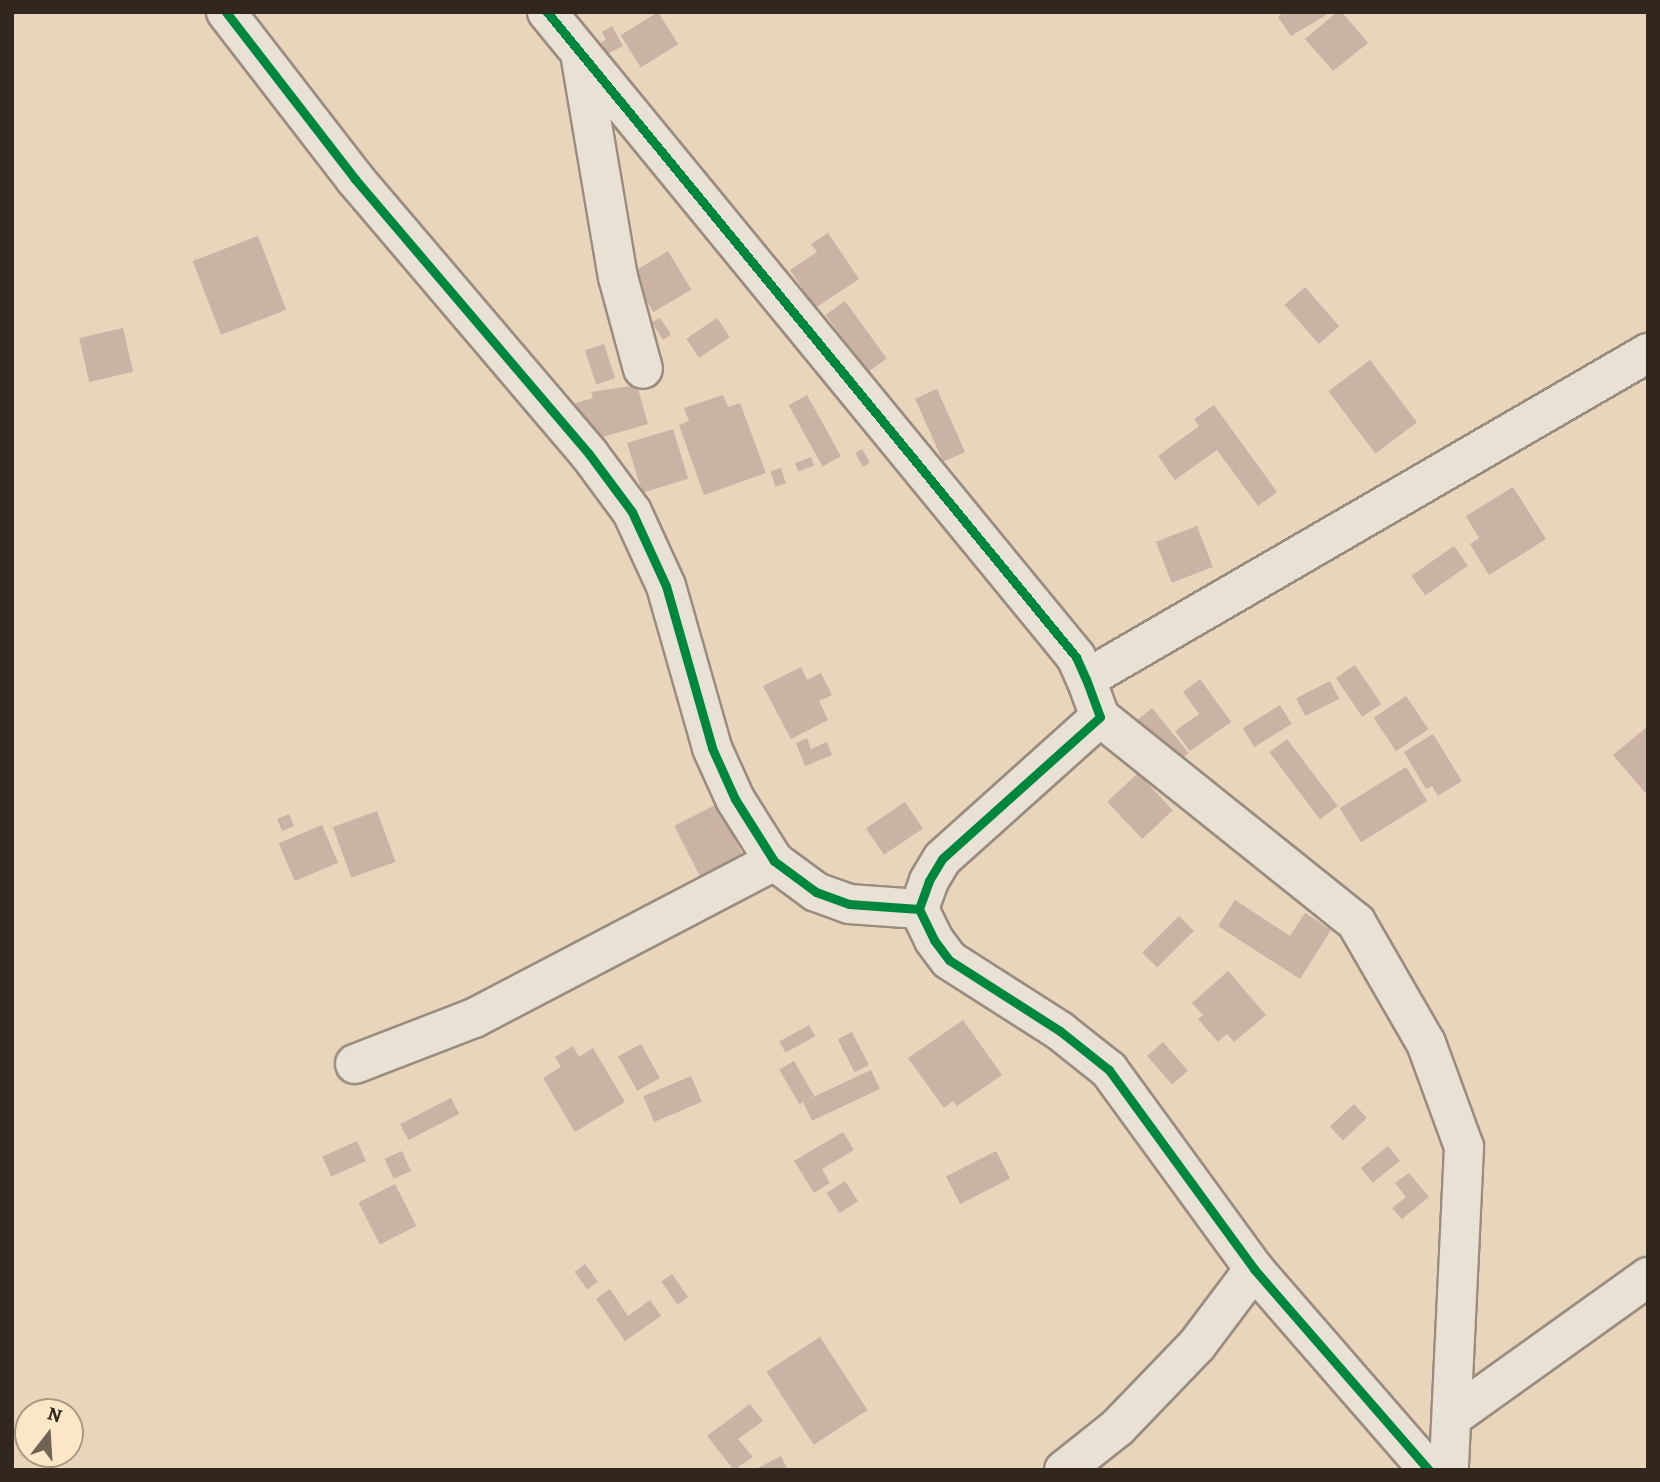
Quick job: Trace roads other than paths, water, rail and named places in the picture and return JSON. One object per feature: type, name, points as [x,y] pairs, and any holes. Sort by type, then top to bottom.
[{"type":"street","points":[[226,12],[355,179],[589,454],[632,512],[666,586],[712,748],[735,799],[774,861],[816,892],[849,904],[919,909]]},
{"type":"street","points":[[547,12],[1076,657],[1100,717],[1356,922],[1426,1044],[1464,1147],[1450,1470]]},
{"type":"street","points":[[580,55],[618,277],[643,369]]},
{"type":"street","points":[[1086,679],[1648,353]]},
{"type":"street","points":[[919,909],[942,859],[1100,717]]},
{"type":"street","points":[[355,1064],[474,1018],[774,861]]},
{"type":"street","points":[[919,909],[949,961],[1060,1031],[1109,1070],[1254,1269],[1429,1470]]},
{"type":"street","points":[[1064,1470],[1118,1427],[1197,1345],[1254,1269]]},
{"type":"street","points":[[1454,1416],[1648,1277]]}]
